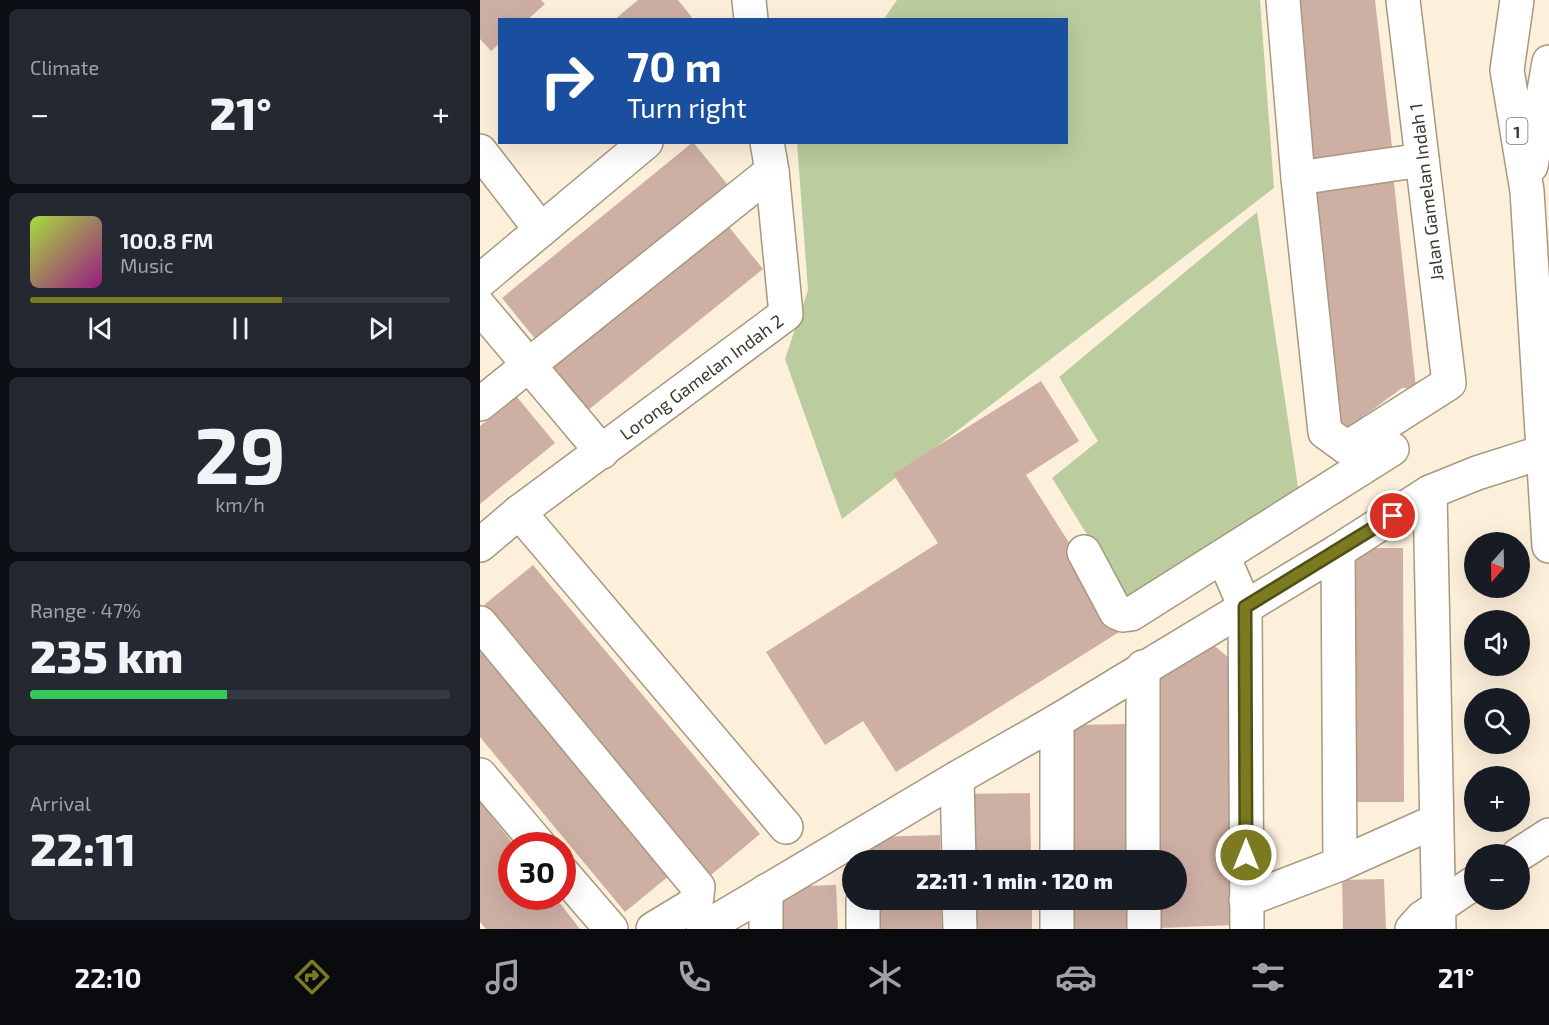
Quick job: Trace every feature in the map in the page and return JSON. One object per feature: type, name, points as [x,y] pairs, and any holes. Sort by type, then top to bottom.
[{"type":"main road","points":[[749,0],[751,18]]},
{"type":"main road","points":[[1282,0],[1298,178],[1422,160]]},
{"type":"main road","name":"Jalan Gamelan Indah 1","points":[[1298,178],[1325,432],[1347,448],[1449,383],[1403,0]]},
{"type":"main road","name":"1","points":[[1517,0],[1507,70],[1527,191],[1539,225],[1549,546]]},
{"type":"main road","name":"1","points":[[1527,191],[1549,62]]},
{"type":"main road","points":[[480,280],[644,144]]},
{"type":"main road","points":[[480,151],[541,230]]},
{"type":"main road","points":[[480,404],[770,157]]},
{"type":"main road","name":"Lorong Gamelan Indah 2","points":[[480,545],[519,512],[786,314],[770,157]]},
{"type":"main road","points":[[480,307],[602,452]]},
{"type":"main road","points":[[1084,552],[1116,612],[1123,615],[1131,614],[1392,449]]},
{"type":"main road","points":[[703,929],[766,891],[862,848],[957,778],[1057,721],[1338,551],[1430,492],[1477,473],[1546,451]]},
{"type":"main road","points":[[1430,492],[1439,918]]},
{"type":"main road","points":[[519,512],[786,827]]},
{"type":"main road","points":[[1338,551],[1340,864]]},
{"type":"main road","points":[[1223,556],[1245,607],[1246,915],[1340,864],[1436,821]]},
{"type":"main road","points":[[480,623],[698,887],[696,903],[653,929]]},
{"type":"main road","points":[[1143,667],[1143,850]]},
{"type":"main road","points":[[1057,721],[1057,850]]},
{"type":"main road","points":[[480,775],[528,832]]},
{"type":"main road","points":[[957,778],[958,850]]},
{"type":"main road","points":[[1530,847],[1549,835]]},
{"type":"main road","points":[[576,889],[610,929]]},
{"type":"main road","points":[[766,891],[766,929]]},
{"type":"main road","points":[[1412,929],[1422,918],[1439,918],[1464,893]]},
{"type":"main road","points":[[863,910],[863,929]]},
{"type":"main road","points":[[959,910],[960,929]]},
{"type":"main road","points":[[1057,910],[1057,929]]},
{"type":"main road","points":[[1144,910],[1144,929]]},
{"type":"green space","points":[[897,0],[1260,0],[1274,188],[842,519],[785,359],[808,290],[797,144],[1068,144],[1068,18],[885,18]]},
{"type":"green space","points":[[1257,212],[1301,507],[1138,617],[1052,478],[1098,441],[1059,377]]},
{"type":"building","points":[[480,0],[541,0],[545,4],[529,18],[498,18],[498,45],[491,51],[480,39]]},
{"type":"building","points":[[638,0],[678,0],[692,18],[616,18]]},
{"type":"building","points":[[1298,0],[1375,0],[1393,155],[1314,164]]},
{"type":"building","points":[[691,144],[695,144],[732,190],[541,346],[502,298]]},
{"type":"building","points":[[1393,173],[1416,388],[1402,388],[1349,427],[1341,422],[1316,182]]},
{"type":"building","points":[[725,222],[763,269],[587,411],[549,365]]},
{"type":"building","points":[[1041,381],[1079,441],[1026,475],[1124,629],[896,772],[863,721],[825,745],[766,652],[938,543],[893,474]]},
{"type":"building","points":[[517,397],[555,443],[480,504],[480,426]]},
{"type":"building","points":[[1346,548],[1403,548],[1404,802],[1348,802]]},
{"type":"building","points":[[533,565],[760,834],[711,875],[484,605]]},
{"type":"building","points":[[480,637],[675,871],[625,912],[576,853],[576,832],[559,832],[480,737]]},
{"type":"building","points":[[1211,643],[1229,658],[1234,925],[1160,928],[1160,910],[1187,910],[1187,850],[1161,850],[1161,675]]},
{"type":"building","points":[[1132,724],[1133,850],[1072,850],[1071,725]]},
{"type":"building","points":[[1030,793],[1031,850],[961,850],[960,794]]},
{"type":"building","points":[[480,802],[504,832],[498,832],[498,910],[565,910],[580,929],[486,929],[480,922]]},
{"type":"building","points":[[940,835],[940,850],[871,850],[871,837]]},
{"type":"building","points":[[1384,879],[1386,929],[1343,929],[1342,880]]},
{"type":"building","points":[[836,885],[838,929],[775,929],[774,887]]},
{"type":"building","points":[[872,910],[941,910],[942,929],[873,929]]},
{"type":"building","points":[[961,910],[1032,910],[1032,929],[962,929]]},
{"type":"building","points":[[1072,910],[1133,910],[1133,929],[1073,929]]},
{"type":"route","points":[[1246,855],[1245,607],[1393,516]]}]
